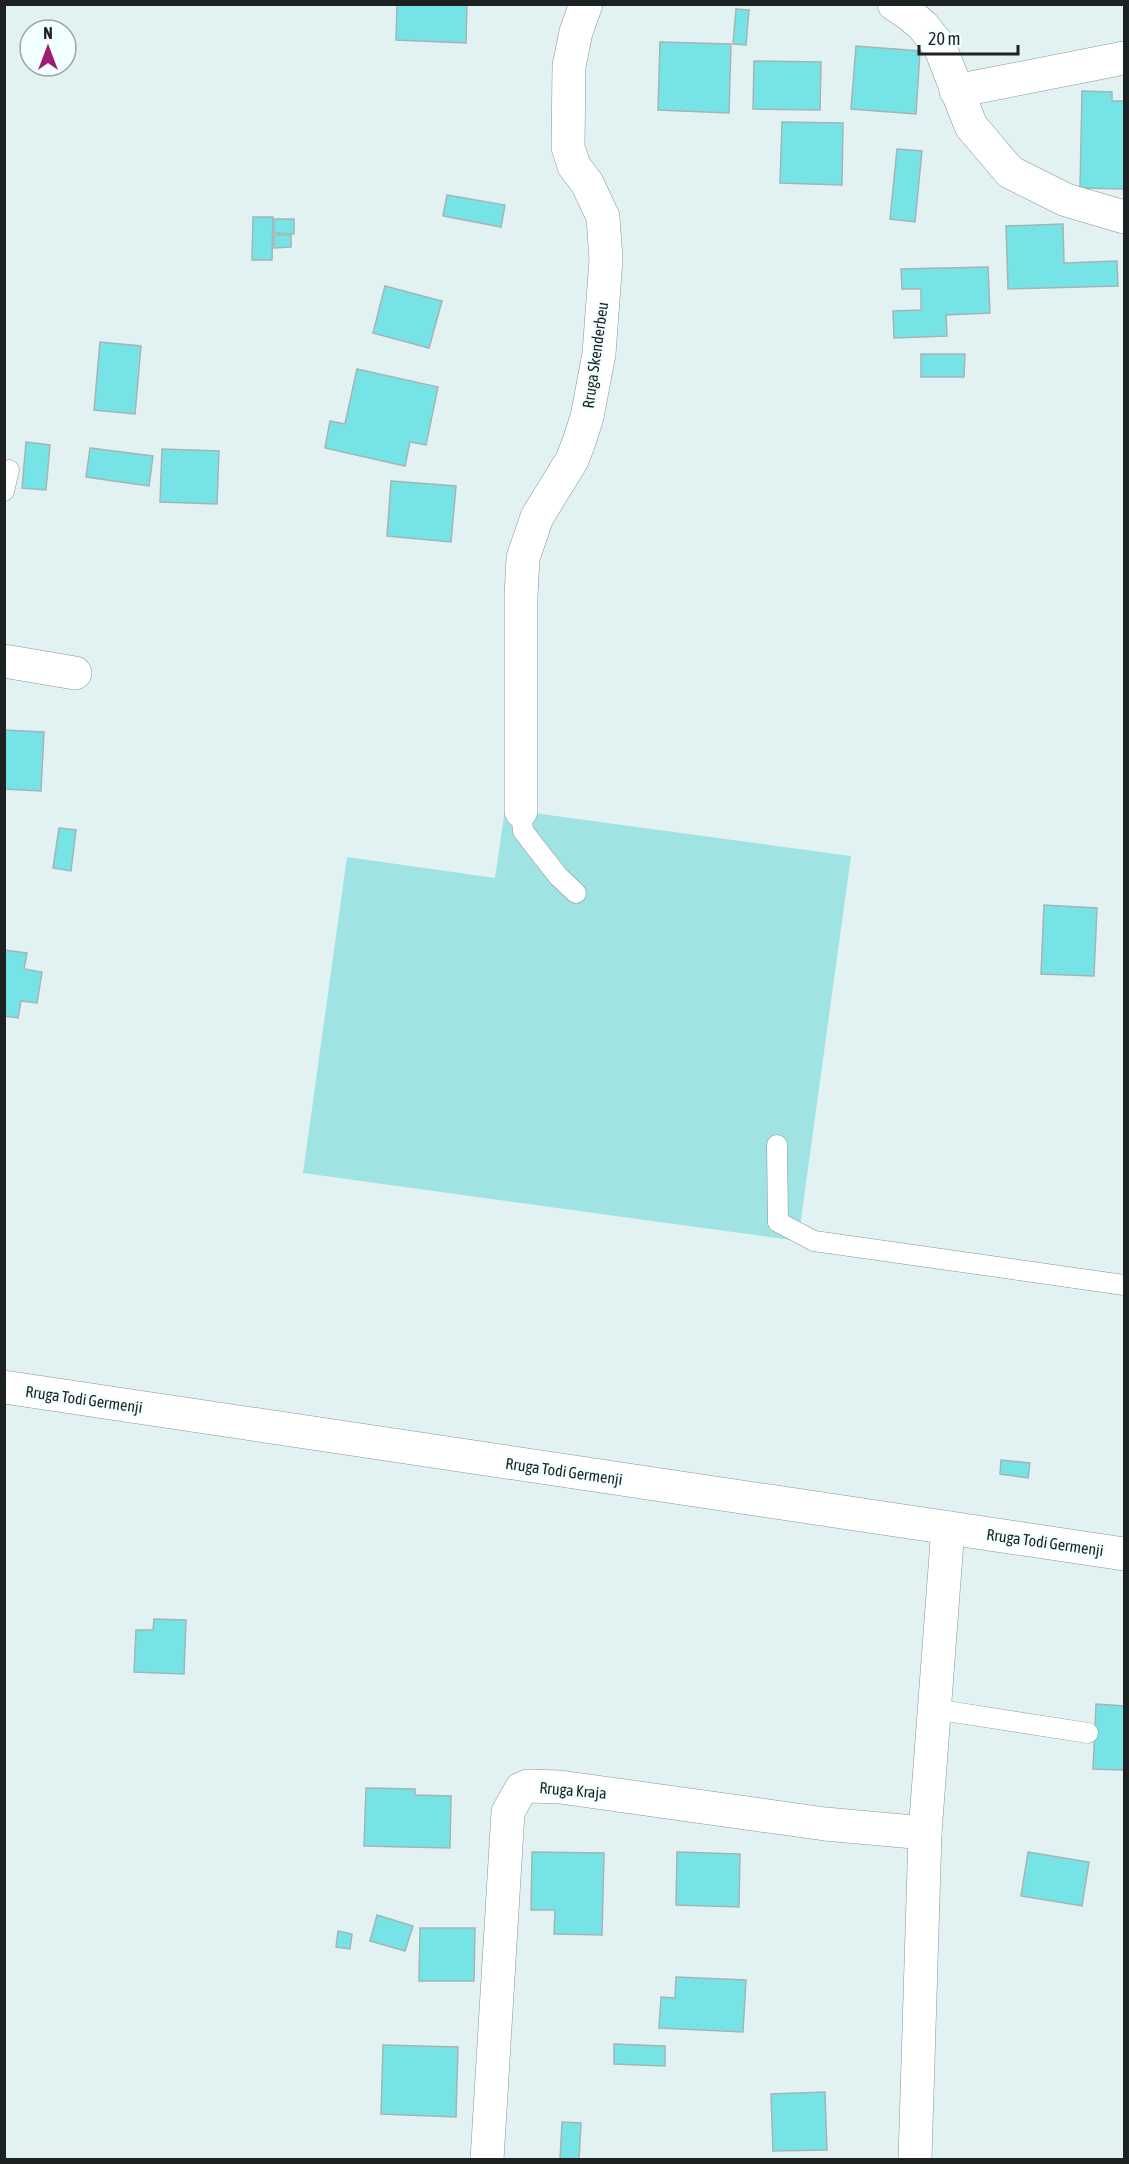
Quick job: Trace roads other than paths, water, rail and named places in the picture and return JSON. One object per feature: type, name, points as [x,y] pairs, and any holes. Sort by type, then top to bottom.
[{"type":"street","name":"Rruga Skenderbeu","points":[[521,811],[523,558],[537,517],[572,460],[579,442],[587,417],[600,344],[606,259],[603,217],[587,183],[574,166],[568,147],[569,66],[576,32],[586,4]]},
{"type":"street","points":[[894,4],[923,26],[940,47],[971,126],[1010,172],[1066,200],[1125,217]]},
{"type":"street","points":[[956,91],[1125,58]]},
{"type":"street","points":[[4,661],[75,673]]},
{"type":"street","name":"Rruga Todi Germenji","points":[[4,1387],[1125,1554]]},
{"type":"street","points":[[915,2160],[925,1833],[948,1528]]},
{"type":"street","name":"Rruga Kraja","points":[[487,2160],[508,1812],[521,1789],[528,1786],[560,1787],[825,1824],[925,1833]]},
{"type":"lane","points":[[4,491],[9,470]]},
{"type":"lane","points":[[521,811],[523,831],[558,876],[576,893]]},
{"type":"lane","points":[[777,1144],[778,1222],[814,1241],[1125,1285]]},
{"type":"lane","points":[[934,1709],[1088,1733]]}]
